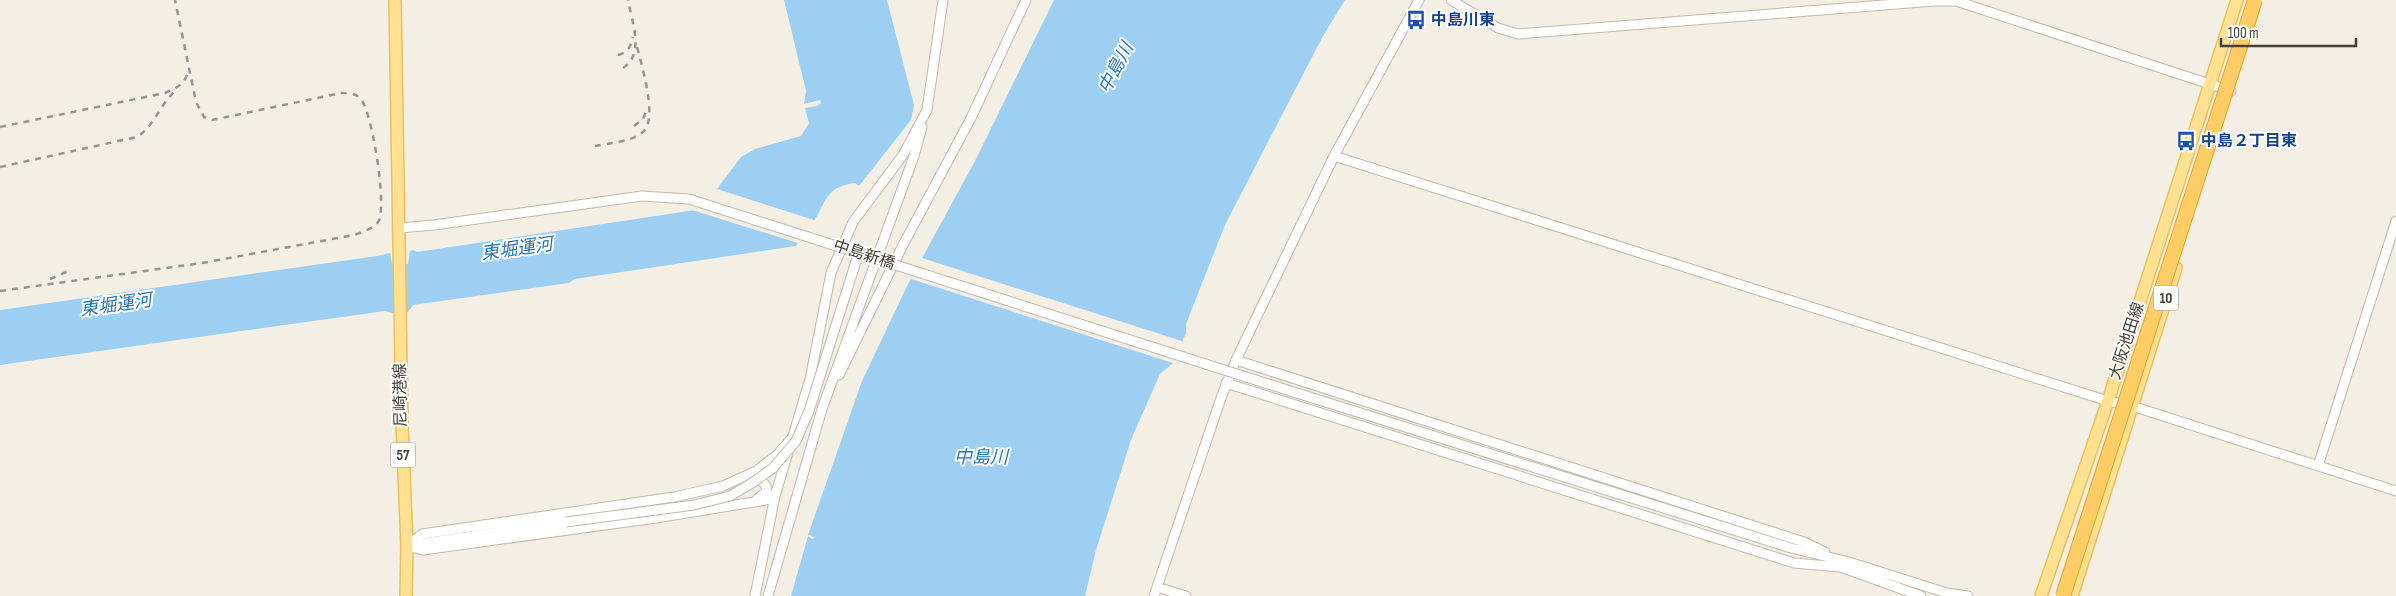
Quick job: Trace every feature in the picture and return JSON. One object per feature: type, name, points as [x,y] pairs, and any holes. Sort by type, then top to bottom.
[{"type":"highway","points":[[2053,596],[2245,0]]},
{"type":"highway","points":[[2063,596],[2255,0]]},
{"type":"main road","name":"57","points":[[395,0],[399,228]]},
{"type":"main road","name":"大阪池田線","points":[[2041,596],[2108,401],[2237,0]]},
{"type":"main road","name":"大阪池田線","points":[[2072,596],[2261,0]]},
{"type":"main road","name":"尼崎港線","points":[[399,228],[402,424],[407,546],[406,596]]},
{"type":"street","points":[[768,596],[822,409],[914,156],[927,110],[943,0]]},
{"type":"street","points":[[822,409],[903,245],[971,118],[1026,0]]},
{"type":"street","points":[[1186,596],[1155,591],[1226,383],[1334,156],[1419,0]]},
{"type":"street","points":[[1451,0],[1498,28],[1518,34],[1934,1],[1956,1],[2232,91]]},
{"type":"street","points":[[755,596],[775,496],[810,380],[831,272],[854,222],[903,155],[927,110]]},
{"type":"street","points":[[1334,156],[2108,401],[2132,406],[2396,491]]},
{"type":"street","name":"中島新橋","points":[[399,228],[434,225],[642,196],[689,199],[859,252],[1040,313],[1841,564]]},
{"type":"street","points":[[2318,466],[2396,221]]},
{"type":"street","points":[[407,546],[703,503],[730,496],[752,483],[774,468],[796,441],[809,410],[859,252]]},
{"type":"street","points":[[1236,360],[1804,542],[1841,564],[1921,596]]},
{"type":"street","points":[[1226,383],[1794,562],[1841,564],[1951,594],[1968,596]]},
{"type":"street","points":[[407,546],[422,534],[674,497],[723,486],[742,479],[777,455],[794,434]]},
{"type":"street","points":[[740,505],[761,498],[768,491],[763,481],[759,478],[742,479]]},
{"type":"street","points":[[407,546],[423,550],[740,505],[766,500],[775,496]]},
{"type":"water","name":"東堀運河","points":[[784,0],[887,0],[914,105],[911,120],[859,186],[855,183],[845,185],[833,191],[796,246],[575,279],[569,283],[413,305],[408,312],[393,313],[385,311],[0,365],[0,310],[390,253],[392,264],[408,264],[410,251],[413,250],[417,252],[702,209],[741,157],[755,149],[801,136],[809,123],[805,108],[817,106],[821,103],[820,100],[804,104],[806,91]]},
{"type":"water","name":"中島川","points":[[1054,0],[1345,0],[1323,36],[1225,225],[1186,324],[1186,333],[1173,363],[1160,374],[1131,440],[1096,550],[1085,596],[791,596],[808,536],[812,539],[815,537],[808,535],[862,381],[909,282],[976,159]]},
{"type":"pier","points":[[714,188],[817,221],[801,244],[689,209],[704,205]]},
{"type":"pier","points":[[919,257],[1185,342],[1176,364],[908,278]]},
{"type":"railway","points":[[0,291],[202,263],[354,235],[378,222],[381,214],[380,180],[374,139],[365,106],[360,98],[353,94],[341,93],[212,120],[204,117],[196,102],[175,0]]},
{"type":"railway","points":[[623,68],[634,55],[635,46],[634,27],[628,0]]},
{"type":"railway","points":[[618,55],[628,49],[633,37]]},
{"type":"railway","points":[[595,146],[633,138],[643,132],[647,125],[649,102],[636,42]]},
{"type":"railway","points":[[0,127],[165,93],[181,84],[186,78],[188,69]]},
{"type":"railway","points":[[0,167],[137,137],[153,121],[175,91]]},
{"type":"railway","points":[[634,126],[643,119],[647,109]]},
{"type":"railway","points":[[50,279],[71,270]]},
{"type":"place","name":"中島川東","points":[[1416,20]]},
{"type":"place","name":"中島２丁目東","points":[[2186,141]]}]
